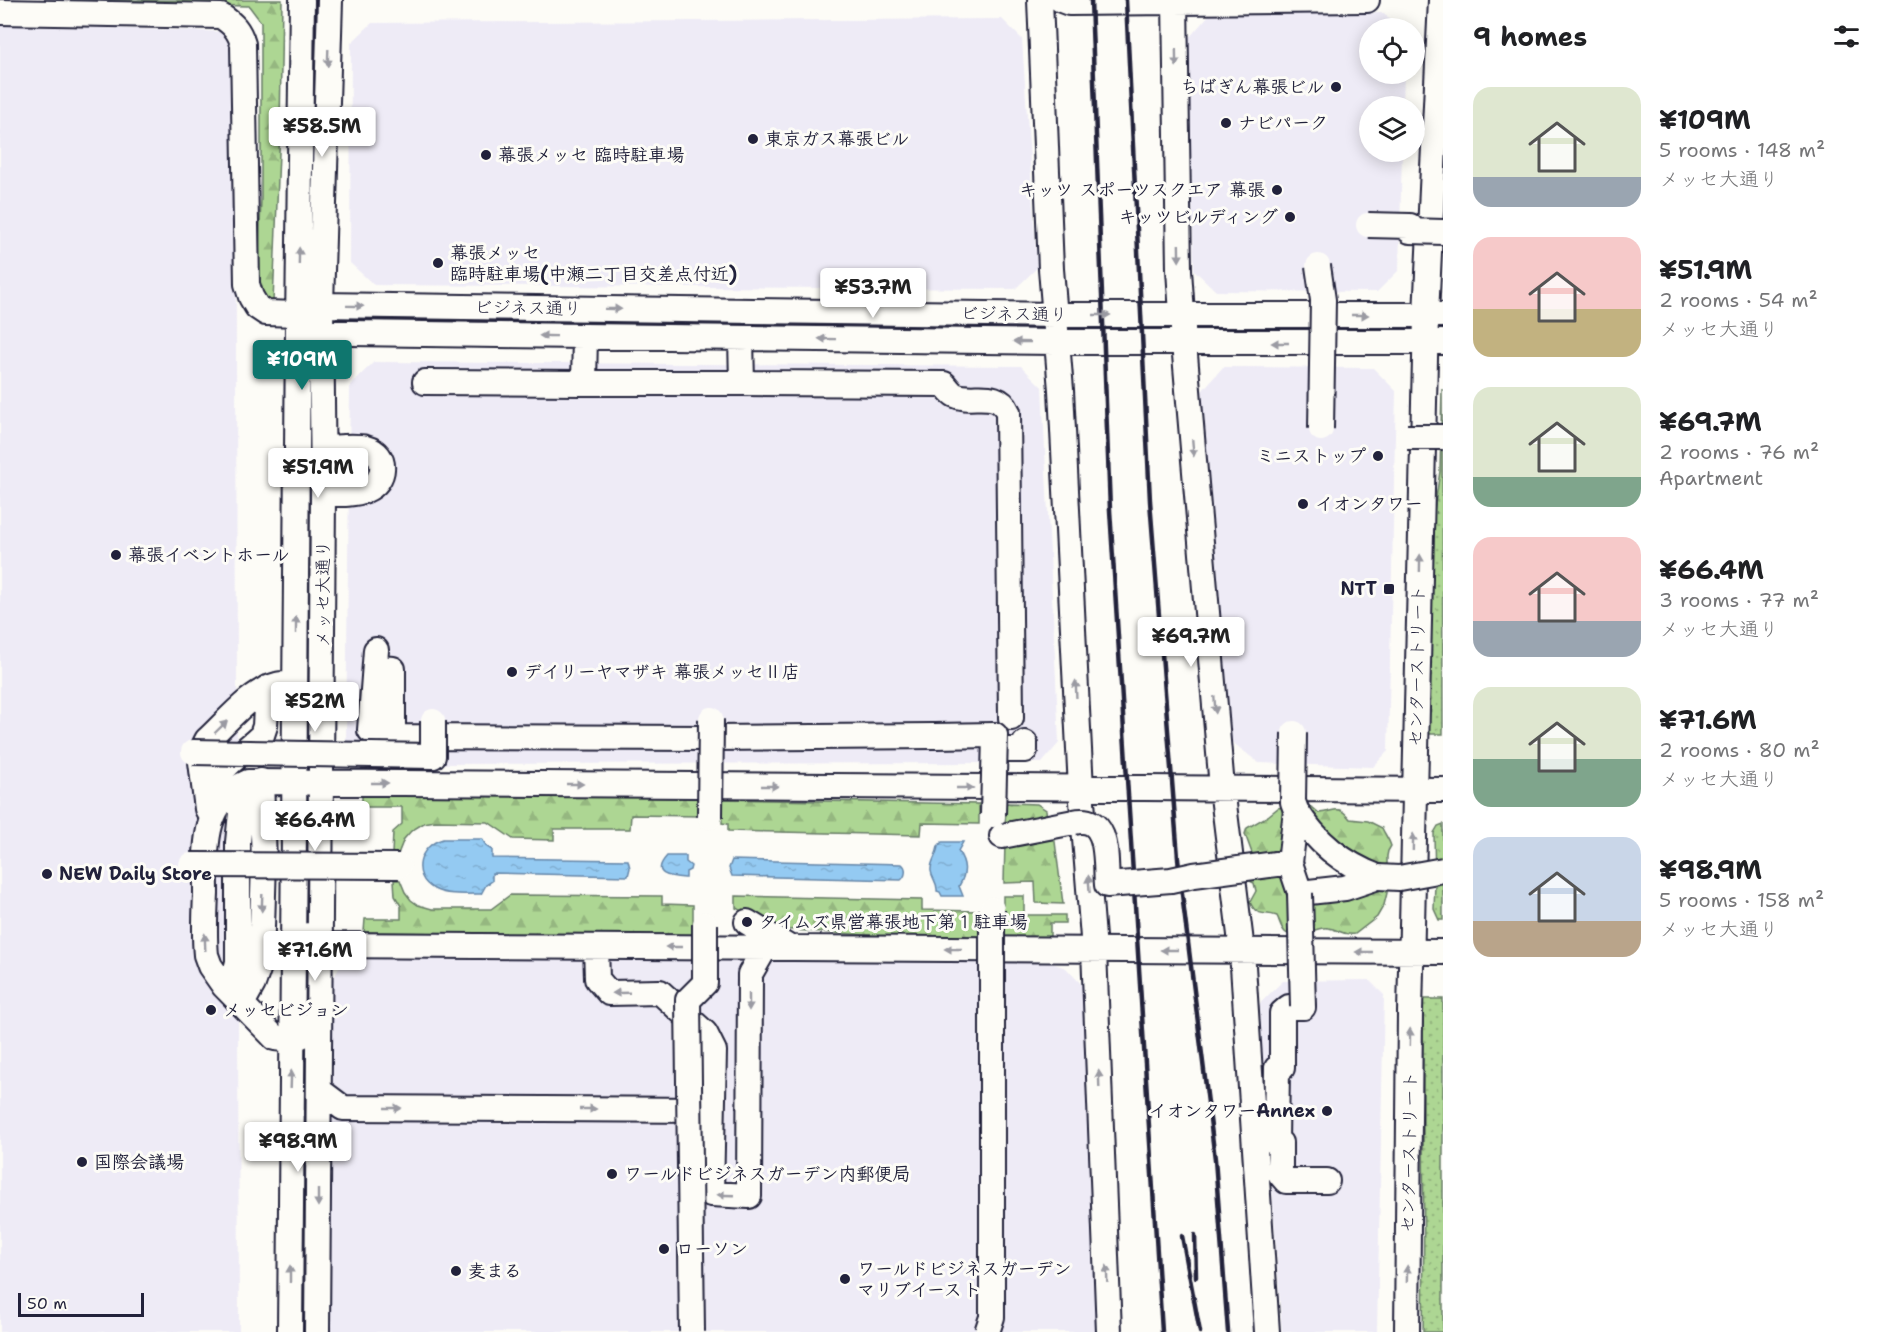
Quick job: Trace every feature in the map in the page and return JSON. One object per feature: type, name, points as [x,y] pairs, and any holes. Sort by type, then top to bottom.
[{"type":"street","name":"メッセ大通り","points":[[290,1332],[293,782],[296,684],[302,0]]},
{"type":"street","name":"メッセ大通り","points":[[317,1332],[323,494],[321,305],[330,0]]},
{"type":"street","points":[[1040,0],[1051,269],[1061,390],[1081,789],[1094,950],[1109,1332]]},
{"type":"street","points":[[1061,0],[1069,3],[1368,0]]},
{"type":"street","name":"センターストリート","points":[[1407,1332],[1414,790],[1434,343],[1441,0]]},
{"type":"street","points":[[1175,1],[1182,315],[1222,788],[1242,951],[1267,1332]]},
{"type":"street","points":[[0,12],[220,16],[232,24],[240,34],[243,44],[247,284],[257,307],[266,313],[298,320]]},
{"type":"street","points":[[1368,225],[1400,231],[1410,226],[1410,231],[1443,232]]},
{"type":"street","points":[[1318,266],[1323,300],[1321,429]]},
{"type":"street","name":"ビジネス通り","points":[[1434,315],[1055,315],[321,305],[298,320],[322,333],[1057,342],[1434,343]]},
{"type":"street","points":[[584,383],[585,336]]},
{"type":"street","points":[[741,338],[742,383]]},
{"type":"street","points":[[425,382],[944,384],[955,395],[1001,402],[1008,412],[1011,718]]},
{"type":"street","points":[[1407,437],[1443,437]]},
{"type":"street","points":[[323,448],[367,448],[381,461],[382,472],[380,481],[367,490],[323,494]]},
{"type":"street","points":[[376,650],[370,730],[378,730],[383,668],[393,669],[393,737],[433,730],[711,729],[995,735],[998,826],[1088,821],[1102,834],[1107,885],[1171,880],[1193,870],[1290,862]]},
{"type":"street","points":[[213,817],[207,809],[201,762],[202,748],[207,740],[249,701],[267,688],[278,684],[296,684]]},
{"type":"street","points":[[213,817],[209,808],[209,789],[222,772],[262,735],[265,726],[267,688]]},
{"type":"street","points":[[710,817],[711,729]]},
{"type":"street","points":[[193,752],[433,756],[433,730]]},
{"type":"street","points":[[1294,733],[1293,802],[1311,832],[1330,851],[1353,866],[1378,877],[1399,878],[1443,870]]},
{"type":"street","points":[[995,750],[1025,750],[1025,743]]},
{"type":"street","points":[[236,998],[238,842],[241,813],[244,803],[261,781]]},
{"type":"street","points":[[320,1014],[312,1027],[303,1035],[293,1040],[275,1038],[236,998],[210,966],[205,946],[206,836],[220,804],[229,793],[248,782],[1443,790]]},
{"type":"street","points":[[1296,810],[1290,862],[1300,893],[1303,1007],[1289,1007],[1282,1013],[1282,1068],[1277,1068],[1276,1143],[1280,1143],[1280,1174],[1286,1181],[1327,1181]]},
{"type":"street","points":[[191,865],[399,866]]},
{"type":"street","points":[[1300,893],[1345,888],[1378,877]]},
{"type":"street","points":[[987,1332],[992,1317],[992,909]]},
{"type":"street","points":[[747,922],[790,948]]},
{"type":"street","points":[[294,923],[320,945],[1443,952]]},
{"type":"street","points":[[692,1332],[688,1000],[705,983],[705,924]]},
{"type":"street","points":[[596,947],[597,979],[609,993],[660,992],[705,1033],[714,1051],[711,1194],[749,1196],[750,974],[765,948]]},
{"type":"street","points":[[319,1090],[343,1108],[712,1110]]},
{"type":"shaded area","points":[[1384,13],[1388,18],[1359,18],[1359,84],[1404,84],[1403,96],[1359,96],[1359,162],[1402,162],[1399,270],[1377,292],[1216,291],[1194,270],[1188,39],[1209,15]]},
{"type":"shaded area","points":[[1002,19],[1022,39],[1037,268],[1015,289],[374,285],[350,263],[351,43],[372,23]]},
{"type":"shaded area","points":[[0,25],[235,32],[239,1332],[0,1332]]},
{"type":"shaded area","points":[[374,362],[1021,366],[1042,387],[1059,743],[1042,763],[367,764],[346,743],[350,385]]},
{"type":"shaded area","name":"イオンタワー","points":[[1223,367],[1373,368],[1396,391],[1388,751],[1373,767],[1259,763],[1232,742],[1202,391]]},
{"type":"shaded area","points":[[356,959],[1045,961],[1066,968],[1082,985],[1085,995],[1103,1332],[325,1332],[329,987],[339,968]]},
{"type":"shaded area","points":[[1369,980],[1384,995],[1377,1332],[1282,1332],[1259,1004],[1283,981]]},
{"type":"green space","points":[[33,0],[282,0],[280,128],[273,302],[265,301],[258,285],[261,198],[261,22],[249,6],[33,2]]},
{"type":"green space","points":[[1442,389],[1443,734],[1429,734],[1431,532],[1440,471]]},
{"type":"green space","points":[[362,795],[702,797],[700,816],[631,815],[630,829],[554,829],[554,840],[513,839],[488,822],[435,821],[424,823],[411,831],[404,839],[398,854],[392,854],[393,832],[402,824],[402,807],[362,807]]},
{"type":"green space","points":[[722,799],[979,804],[979,824],[922,823],[921,835],[728,831],[728,824],[722,823]]},
{"type":"green space","points":[[1006,803],[1037,804],[1046,810],[1047,819],[1005,826]]},
{"type":"green space","points":[[1303,804],[1319,813],[1339,810],[1350,819],[1368,821],[1382,828],[1391,846],[1387,856],[1387,893],[1384,905],[1377,917],[1355,934],[1323,928],[1301,935],[1290,935],[1283,930],[1277,916],[1258,912],[1253,907],[1250,902],[1256,891],[1254,883],[1248,880],[1252,853],[1245,834],[1247,828],[1278,808]],"holes":[[[1286,833],[1377,868],[1295,890],[1275,855]]]},
{"type":"green space","points":[[1443,824],[1443,920],[1439,920],[1434,909],[1434,833],[1438,826]]},
{"type":"green space","points":[[1054,834],[1063,904],[1036,903],[1035,882],[1004,883],[1005,843]]},
{"type":"green space","points":[[394,880],[400,880],[411,900],[418,905],[432,909],[491,909],[510,895],[662,896],[662,904],[693,905],[693,936],[364,932],[365,919],[401,919],[401,906],[395,896]]},
{"type":"green space","points":[[736,896],[922,900],[922,910],[981,911],[981,943],[779,929],[736,908]]},
{"type":"green space","points":[[1003,896],[1024,896],[1024,915],[1065,915],[1065,923],[1050,923],[1050,937],[1003,937]]},
{"type":"green space","points":[[1423,999],[1443,999],[1443,1332],[1423,1332]]},
{"type":"water","points":[[443,839],[482,839],[492,850],[492,858],[628,860],[630,868],[628,876],[492,873],[492,881],[486,885],[481,894],[445,893],[434,889],[427,883],[420,869],[423,854],[435,842]]},
{"type":"water","points":[[942,842],[963,842],[958,851],[964,868],[959,886],[963,896],[942,896],[937,891],[931,868],[938,846]]},
{"type":"water","points":[[667,856],[686,856],[686,862],[691,866],[686,872],[686,878],[669,876],[661,871],[662,863]]},
{"type":"water","points":[[732,860],[902,864],[905,872],[901,880],[732,876],[729,868]]},
{"type":"railway","points":[[1091,0],[1110,510],[1162,1332]]},
{"type":"railway","points":[[1126,0],[1150,501],[1179,870],[1215,1159],[1228,1332]]},
{"type":"railway","points":[[1195,1235],[1196,1277]]},
{"type":"railway","points":[[1182,1236],[1200,1332]]},
{"type":"place","name":"ちばぎん幕張ビル","points":[[1336,87]]},
{"type":"place","name":"ナビパーク","points":[[1226,123]]},
{"type":"place","name":"東京ガス幕張ビル","points":[[753,139]]},
{"type":"place","name":"幕張メッセ 臨時駐車場","points":[[486,155]]},
{"type":"place","name":"キッツ スポーツスクエア 幕張","points":[[1277,190]]},
{"type":"place","name":"キッツビルディング","points":[[1290,217]]},
{"type":"place","name":"幕張メッセ 臨時駐車場(中瀬二丁目交差点付近)","points":[[438,263]]},
{"type":"place","name":"ミニストップ","points":[[1378,456]]},
{"type":"place","name":"イオンタワー","points":[[1303,504]]},
{"type":"place","name":"幕張イベントホール","points":[[116,555]]},
{"type":"place","name":"NTT","points":[[1389,589]]},
{"type":"place","name":"デイリーヤマザキ 幕張メッセⅡ店","points":[[512,672]]},
{"type":"place","name":"NEW Daily Store","points":[[47,874]]},
{"type":"place","name":"タイムズ県営幕張地下第１駐車場","points":[[747,922]]},
{"type":"place","name":"メッセビジョン","points":[[211,1010]]},
{"type":"place","name":"イオンタワーAnnex","points":[[1327,1111]]},
{"type":"place","name":"国際会議場","points":[[82,1162]]},
{"type":"place","name":"ワールドビジネスガーデン内郵便局","points":[[612,1174]]},
{"type":"place","name":"ローソン","points":[[664,1249]]},
{"type":"place","name":"麦まる","points":[[456,1271]]},
{"type":"place","name":"ワールドビジネスガーデン マリブイースト","points":[[845,1279]]}]
